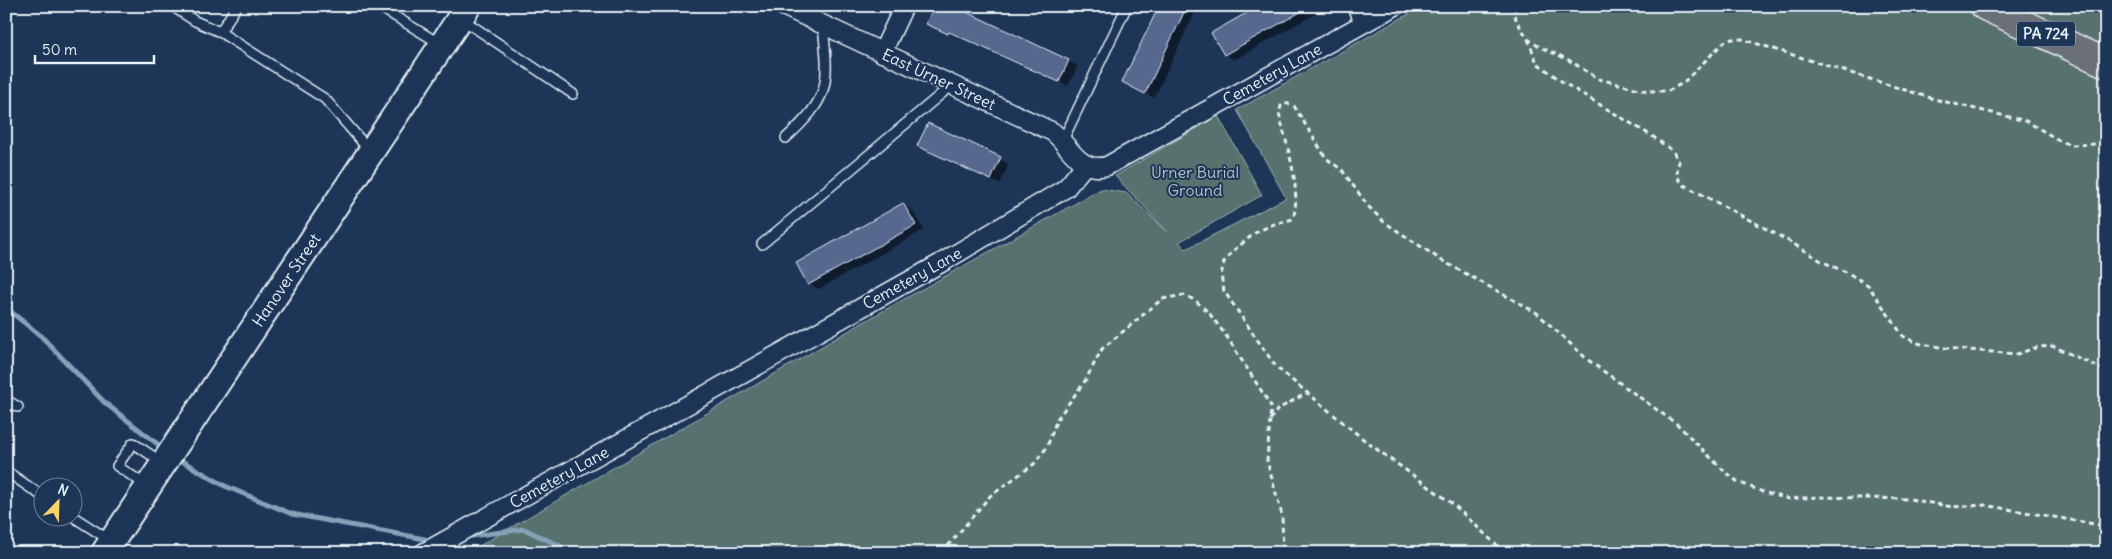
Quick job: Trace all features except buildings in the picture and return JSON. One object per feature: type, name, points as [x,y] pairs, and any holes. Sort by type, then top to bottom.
[{"type":"main road","name":"PA 724","points":[[1985,6],[2106,63]]},
{"type":"main road","name":"Hanover Street","points":[[108,547],[464,12]]},
{"type":"street","name":"East Urner Street","points":[[783,6],[809,12],[823,26],[1053,132],[1063,140],[1085,165]]},
{"type":"street","points":[[882,53],[904,6]]},
{"type":"street","points":[[1356,6],[1365,22]]},
{"type":"street","name":"Cemetery Lane","points":[[423,553],[941,263],[1066,188],[1085,165],[1097,168],[1107,166],[1395,6]]},
{"type":"lane","points":[[172,6],[195,21],[220,32],[325,99],[371,152]]},
{"type":"lane","points":[[378,6],[442,45]]},
{"type":"lane","points":[[1063,140],[1127,6]]},
{"type":"lane","points":[[220,32],[236,9]]},
{"type":"lane","points":[[464,12],[574,94]]},
{"type":"lane","points":[[786,138],[804,122],[820,99],[828,79],[823,26]]},
{"type":"lane","points":[[762,244],[952,85]]},
{"type":"lane","points":[[6,400],[18,407]]},
{"type":"lane","points":[[148,487],[117,466],[132,443],[169,456]]},
{"type":"lane","points":[[6,471],[32,489]]},
{"type":"lane","points":[[82,525],[108,547]]},
{"type":"path","points":[[1514,6],[1516,20],[1528,39],[1537,63],[1564,83],[1652,136],[1673,151],[1678,162],[1676,170],[1678,180],[1684,186],[1787,240],[1823,262],[1848,272],[1868,285],[1903,336],[1917,343],[1945,348],[2017,354],[2038,347],[2053,346],[2106,371]]},
{"type":"path","points":[[1528,39],[1538,46],[1567,59],[1599,79],[1647,91],[1668,91],[1683,83],[1724,42],[1732,39],[1742,39],[1934,98],[2026,121],[2062,142],[2073,145],[2096,144],[2106,147]]},
{"type":"path","points":[[1505,553],[1453,504],[1368,443],[1276,367],[1224,291],[1221,276],[1224,262],[1232,251],[1244,241],[1271,225],[1293,219],[1295,212],[1293,170],[1280,113],[1281,106],[1285,103],[1294,106],[1326,158],[1342,170],[1368,206],[1384,222],[1441,260],[1537,312],[1588,360],[1678,425],[1722,469],[1738,482],[1763,492],[1789,499],[1818,497],[1910,499],[1952,507],[1984,505],[2106,526]]},
{"type":"path","points":[[942,553],[990,496],[1034,464],[1048,447],[1057,419],[1085,381],[1092,364],[1102,350],[1162,299],[1185,296],[1196,301],[1209,313],[1263,391],[1271,406],[1267,461],[1282,515],[1283,553]]},
{"type":"path","points":[[1270,420],[1278,409],[1307,392]]},
{"type":"green space","name":"Urner Burial Ground","points":[[1423,6],[2106,6],[2106,553],[467,553],[874,316],[1101,189],[1126,193],[1168,232],[1115,176],[1218,116],[1262,195],[1179,242],[1186,249],[1286,198],[1237,110]]},
{"type":"waterway","points":[[6,308],[41,336],[105,403],[164,449]]},
{"type":"waterway","points":[[175,457],[225,486],[292,514],[435,541]]},
{"type":"waterway","points":[[464,537],[524,529],[575,553]]}]
